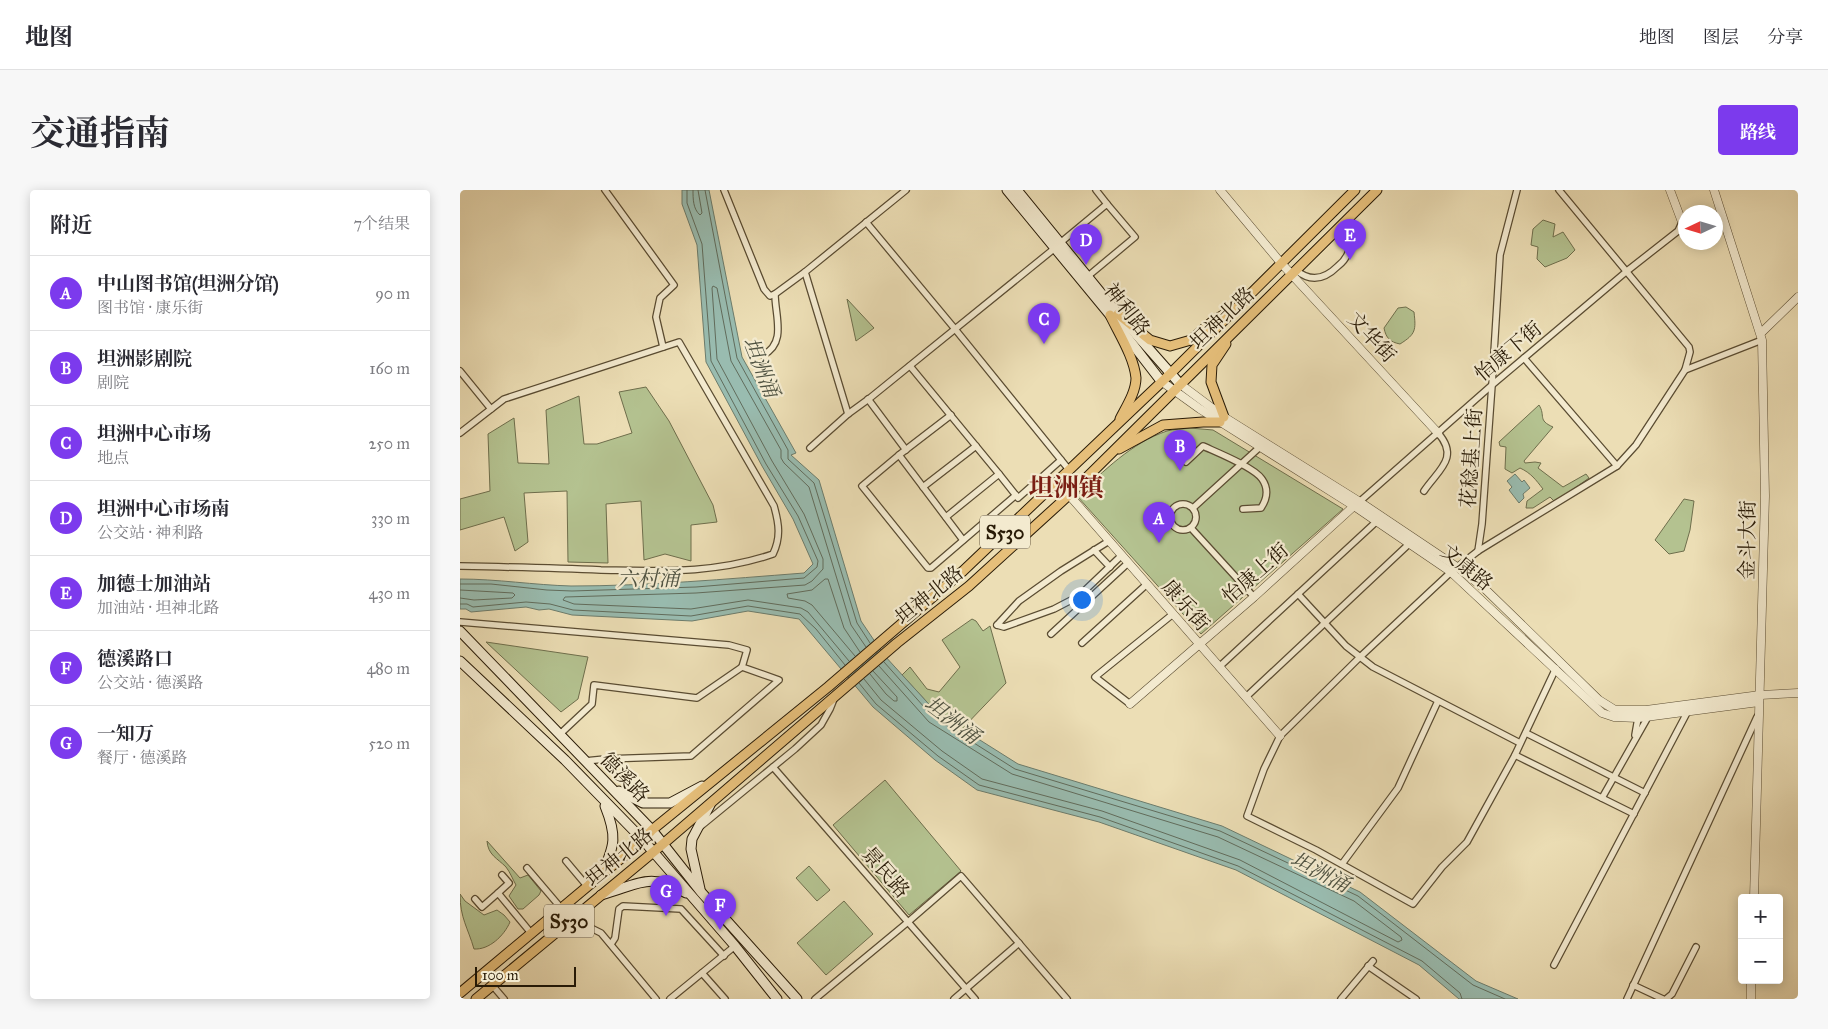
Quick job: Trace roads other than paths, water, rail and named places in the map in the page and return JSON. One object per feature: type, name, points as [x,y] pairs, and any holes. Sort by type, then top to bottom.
[{"type":"main road","name":"神利路","points":[[1007,190],[1057,246],[1114,315],[1161,381]]},
{"type":"main road","points":[[1017,190],[1057,246],[1087,277],[1114,315],[1180,384]]},
{"type":"main road","name":"坦神北路","points":[[460,993],[643,840],[652,830],[828,687],[963,571],[1170,374],[1355,190]]},
{"type":"main road","name":"坦神北路","points":[[476,999],[663,844],[897,643],[969,586],[1069,495],[1377,190]]},
{"type":"main road","points":[[1114,315],[1150,340],[1170,346],[1190,340],[1213,321],[1236,308]]},
{"type":"main road","points":[[1114,315],[1130,356],[1136,379],[1132,396],[1116,426]]},
{"type":"main road","points":[[1108,455],[1163,425],[1222,420],[1211,382],[1212,365],[1237,328]]},
{"type":"main road","name":"德溪路","points":[[460,631],[652,830],[701,892],[798,999]]},
{"type":"main road","name":"德溪路","points":[[460,661],[565,760],[643,840],[735,946],[777,999]]},
{"type":"main road","points":[[614,789],[643,802],[670,803],[718,778]]},
{"type":"main road","points":[[602,874],[612,851],[613,825],[603,801]]},
{"type":"main road","points":[[701,892],[691,848],[692,839],[712,802]]},
{"type":"main road","points":[[599,896],[648,880],[674,886],[693,898]]},
{"type":"street","points":[[605,190],[674,285],[660,298],[656,317],[663,347]]},
{"type":"street","points":[[724,190],[764,289],[770,296],[805,272],[906,190]]},
{"type":"street","points":[[1087,277],[1135,237],[1096,190]]},
{"type":"street","name":"文华街","points":[[1220,190],[1282,263],[1294,272],[1438,433]]},
{"type":"street","name":"花稔基上街","points":[[1478,551],[1482,524],[1500,255],[1517,190]]},
{"type":"street","points":[[1556,658],[1556,669],[1515,756],[1467,842],[1442,867],[1413,904],[1342,864],[1247,816],[1264,769],[1280,736],[1360,657],[1454,569],[1478,551],[1617,466],[1636,445],[1685,370],[1690,356],[1689,347],[1559,190]]},
{"type":"street","points":[[1670,190],[1678,211]]},
{"type":"street","name":"金斗大街","points":[[1714,190],[1761,337],[1765,496],[1754,894]]},
{"type":"street","points":[[810,448],[848,414],[910,366],[1107,204]]},
{"type":"street","points":[[866,222],[1070,471]]},
{"type":"street","points":[[1294,272],[1316,279],[1324,277],[1336,268],[1348,255],[1350,234],[1345,222]]},
{"type":"street","name":"怡康下街","points":[[1357,504],[1492,385],[1678,230]]},
{"type":"street","points":[[805,272],[848,414]]},
{"type":"street","points":[[763,355],[771,351],[778,335],[775,294]]},
{"type":"street","points":[[1685,370],[1761,337],[1798,297]]},
{"type":"street","points":[[460,434],[504,399],[679,342],[774,506],[778,519],[779,542],[774,554],[718,568],[697,570],[646,571],[460,566]]},
{"type":"street","points":[[1524,358],[1617,466]]},
{"type":"street","points":[[910,366],[1018,498],[1061,460]]},
{"type":"street","points":[[460,371],[491,409]]},
{"type":"street","name":"文康路","points":[[1161,381],[1261,446],[1357,504],[1377,521],[1454,569],[1602,713],[1614,717],[1638,718],[1689,708]]},
{"type":"street","points":[[1180,384],[1222,420],[1357,504],[1484,588],[1599,700],[1615,710],[1689,708],[1798,693]]},
{"type":"street","points":[[868,400],[906,450]]},
{"type":"street","points":[[951,415],[862,486],[928,568],[931,568],[1016,495]]},
{"type":"street","points":[[1424,491],[1444,466],[1447,446],[1438,433]]},
{"type":"street","points":[[923,487],[976,446]]},
{"type":"street","points":[[1186,462],[1203,446],[1241,464],[1262,478],[1267,489],[1266,500],[1261,508],[1243,509]]},
{"type":"street","points":[[1193,508],[1261,446]]},
{"type":"street","points":[[899,455],[963,540]]},
{"type":"street","points":[[946,517],[999,474]]},
{"type":"street","name":"康乐街","points":[[1069,495],[1280,736]]},
{"type":"street","points":[[1186,504],[1193,508],[1195,521],[1191,528],[1184,530],[1175,528],[1171,522],[1170,513],[1176,505],[1186,504]]},
{"type":"street","name":"怡康上街","points":[[1130,704],[1357,504]]},
{"type":"street","points":[[1219,667],[1377,521]]},
{"type":"street","points":[[1191,528],[1254,596]]},
{"type":"street","points":[[1109,541],[1061,571],[1019,601],[997,625],[1004,627],[1054,609],[1079,596],[1122,555]]},
{"type":"street","points":[[1246,697],[1410,543]]},
{"type":"street","points":[[1094,550],[1110,567]]},
{"type":"street","points":[[1051,634],[1128,562]]},
{"type":"street","points":[[1082,643],[1147,584]]},
{"type":"street","points":[[1298,594],[1346,646],[1373,667],[1520,744]]},
{"type":"street","points":[[1130,704],[1095,677],[1172,614]]},
{"type":"street","points":[[460,622],[730,645],[748,650],[742,667],[697,698],[594,685],[592,704],[559,735]]},
{"type":"street","points":[[585,761],[691,756],[779,680],[742,667]]},
{"type":"street","points":[[696,830],[821,725],[835,696]]},
{"type":"street","points":[[1342,864],[1398,788],[1438,701]]},
{"type":"street","points":[[1554,966],[1689,708]]},
{"type":"street","points":[[1627,999],[1759,714]]},
{"type":"street","points":[[1602,798],[1648,717]]},
{"type":"street","points":[[1634,741],[1638,718]]},
{"type":"street","points":[[1526,733],[1645,792]]},
{"type":"street","points":[[1515,756],[1634,814]]},
{"type":"street","name":"景民路","points":[[773,767],[975,999]]},
{"type":"street","points":[[566,862],[587,886]]},
{"type":"street","points":[[527,868],[561,908]]},
{"type":"street","points":[[475,899],[482,906],[498,893],[509,883],[502,876]]},
{"type":"street","points":[[815,999],[961,876],[1067,999]]},
{"type":"street","points":[[498,893],[531,933]]},
{"type":"street","points":[[610,944],[616,938],[619,909],[623,906],[681,908],[724,956]]},
{"type":"street","points":[[568,922],[588,927],[601,934],[656,999]]},
{"type":"street","points":[[954,999],[1019,943]]},
{"type":"street","points":[[670,999],[735,946]]},
{"type":"street","points":[[1633,985],[1665,999],[1672,994],[1696,947]]},
{"type":"street","points":[[1341,999],[1373,961]]},
{"type":"street","points":[[1368,966],[1416,999]]},
{"type":"street","points":[[702,973],[725,999]]},
{"type":"street","points":[[1751,984],[1751,999]]},
{"type":"street","points":[[492,985],[504,999]]},
{"type":"water","points":[[682,190],[709,190],[742,357],[796,453],[791,455],[819,480],[861,621],[884,655],[937,713],[1018,764],[1222,826],[1360,892],[1476,981],[1518,999],[1459,999],[1419,965],[1236,870],[1099,822],[977,790],[935,760],[873,707],[799,619],[748,611],[692,621],[572,615],[549,609],[539,610],[526,607],[471,612],[466,609],[460,609],[460,579],[571,586],[629,585],[804,573],[813,564],[793,519],[706,362],[697,245],[682,204]]},
{"type":"water","points":[[1515,474],[1522,482],[1524,480],[1530,488],[1523,494],[1524,498],[1519,503],[1509,490],[1512,487],[1507,481]]},
{"type":"place","name":"加德士加油站","points":[[1350,260]]},
{"type":"place","name":"坦洲中心市场南","points":[[1086,265]]},
{"type":"place","name":"坦洲中心市场","points":[[1044,344]]},
{"type":"place","name":"坦洲影剧院","points":[[1180,471]]},
{"type":"place","name":"中山图书馆(坦洲分馆)","points":[[1159,543]]},
{"type":"place","name":"一知万","points":[[666,916]]},
{"type":"place","name":"德溪路口","points":[[720,930]]},
{"type":"district","name":"坦洲镇","points":[[1066,487]]},
{"type":"water label","name":"坦洲涌","points":[[761,367]]},
{"type":"water label","name":"六村涌","points":[[648,579]]},
{"type":"water label","name":"坦洲涌","points":[[952,720]]},
{"type":"water label","name":"坦洲涌","points":[[1320,872]]}]
